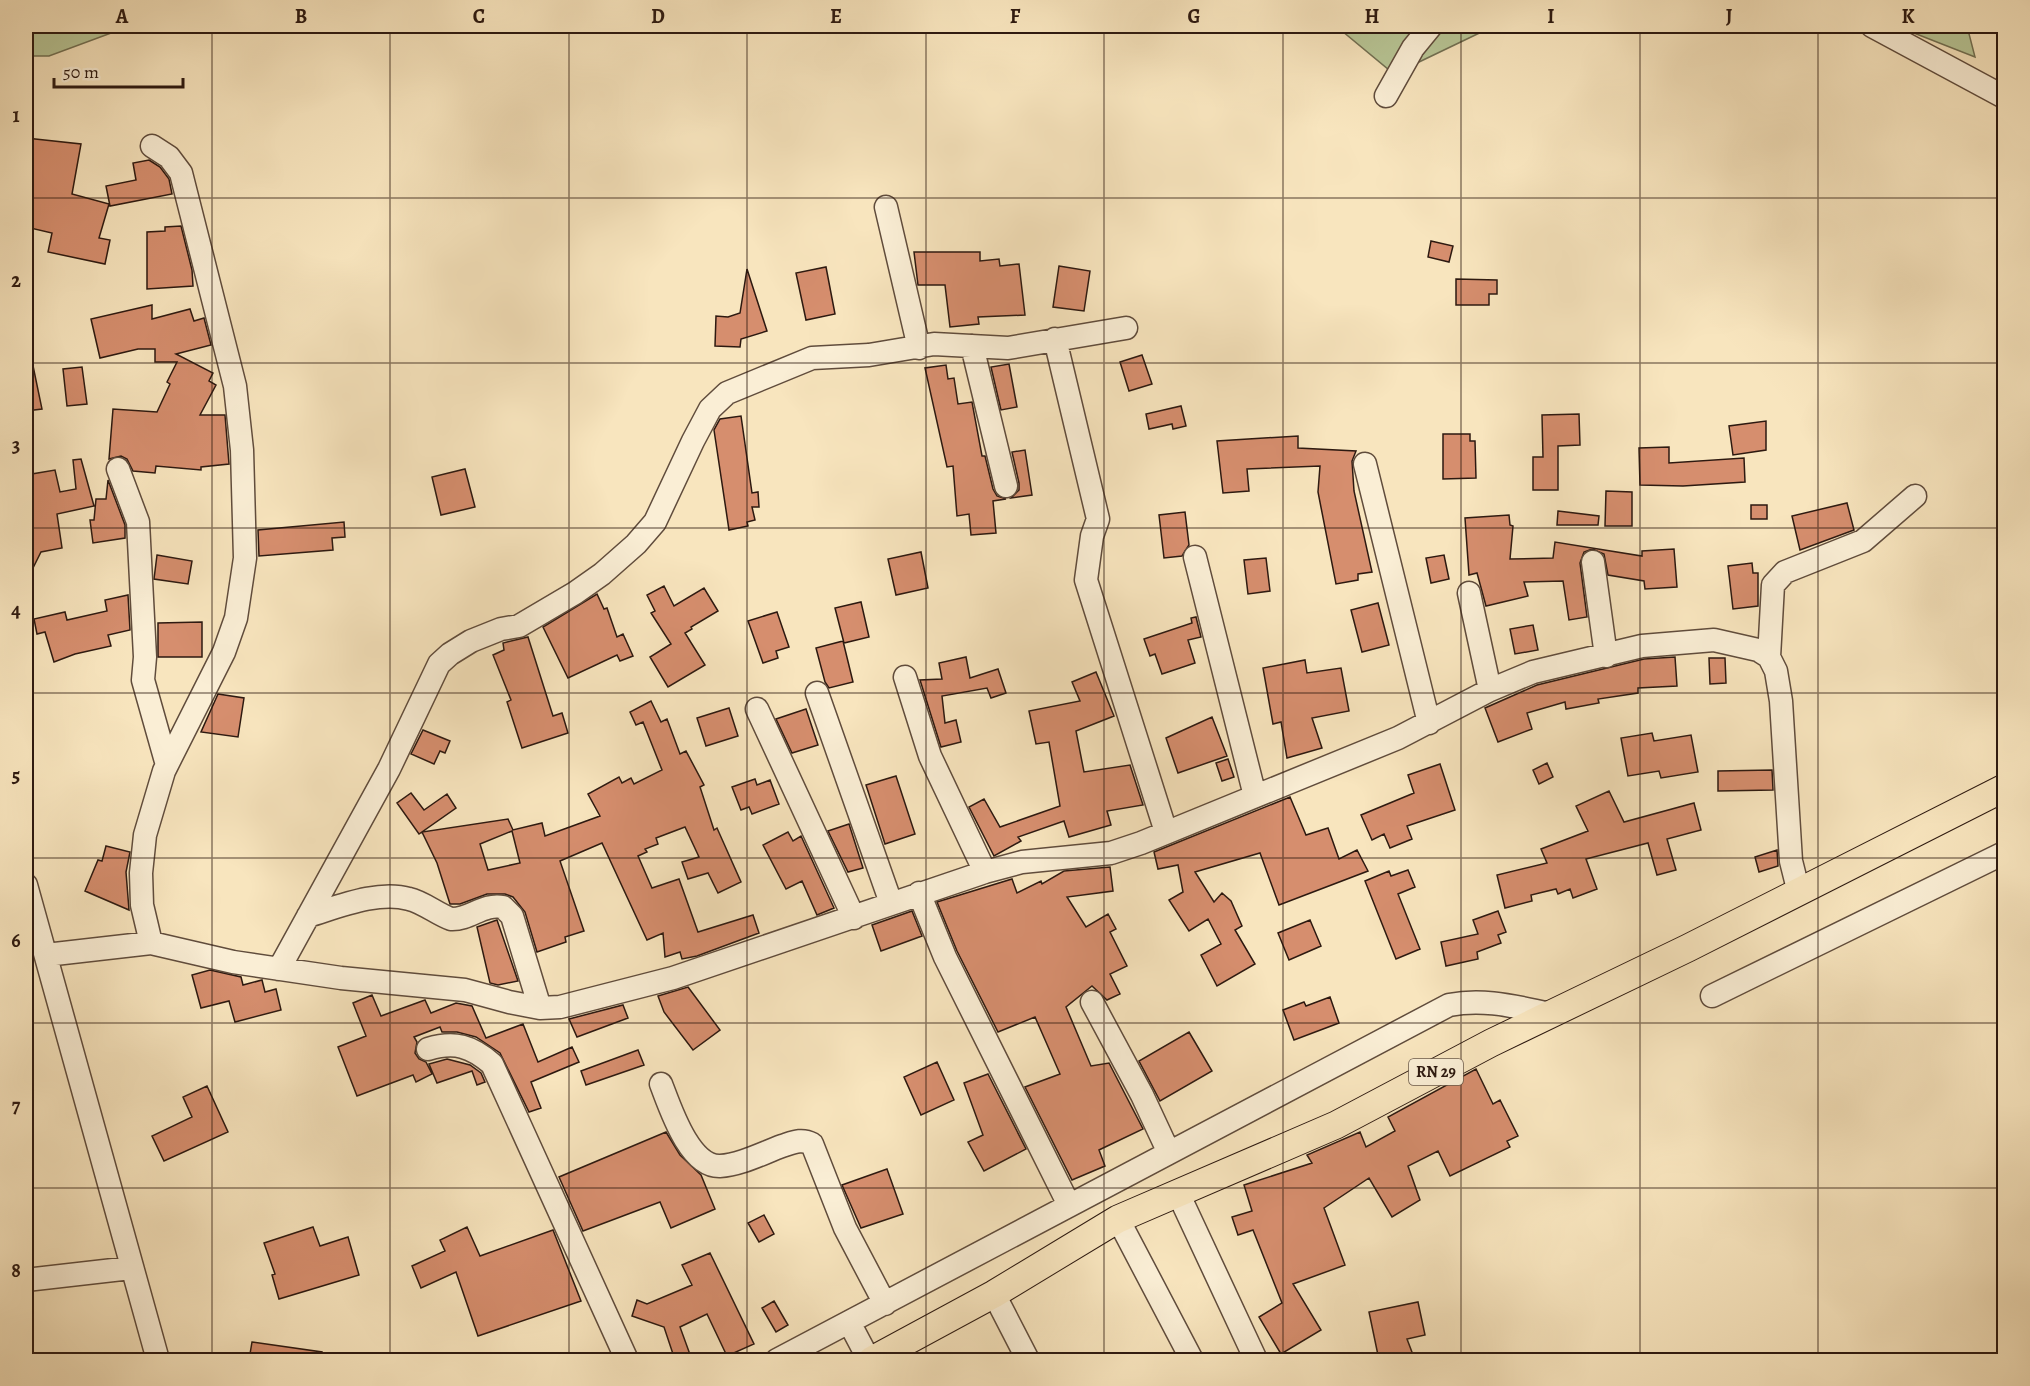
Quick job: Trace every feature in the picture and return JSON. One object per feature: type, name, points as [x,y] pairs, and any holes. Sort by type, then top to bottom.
[{"type":"main road","name":"RN 29","points":[[870,1360],[994,1294],[1118,1219],[1336,1125],[1551,1014],[1799,893],[2004,788]]},
{"type":"street","points":[[1386,96],[1413,48],[1431,26]]},
{"type":"street","points":[[1872,26],[2004,97]]},
{"type":"street","points":[[151,943],[142,905],[141,873],[147,825],[167,765],[224,652],[236,618],[244,558],[242,450],[235,386],[181,173],[169,157],[152,146]]},
{"type":"street","points":[[886,207],[919,348]]},
{"type":"street","points":[[279,969],[403,742],[439,664],[471,641],[501,629],[519,626],[575,592],[602,574],[636,544],[655,522],[693,441],[711,409],[727,393],[812,358],[869,355],[934,344],[1008,348],[1126,328]]},
{"type":"street","points":[[1055,339],[1098,519],[1092,536],[1086,579],[1166,832]]},
{"type":"street","points":[[972,346],[1006,486]]},
{"type":"street","points":[[1365,464],[1429,723]]},
{"type":"street","points":[[118,470],[138,522],[145,657],[143,680],[167,765]]},
{"type":"street","points":[[1799,893],[1790,850],[1781,700],[1776,671],[1769,657],[1773,585],[1785,572],[1863,541],[1915,496]]},
{"type":"street","points":[[1195,557],[1255,796]]},
{"type":"street","points":[[1593,562],[1606,656]]},
{"type":"street","points":[[1469,593],[1490,690]]},
{"type":"street","points":[[46,955],[151,943],[233,962],[341,978],[465,990],[540,1008],[560,1007],[673,978],[985,872],[1022,862],[1111,853],[1359,755],[1429,723],[1490,690],[1533,672],[1642,646],[1713,640],[1741,644],[1769,657]]},
{"type":"street","points":[[905,677],[930,756],[985,872]]},
{"type":"street","points":[[817,693],[891,903]]},
{"type":"street","points":[[757,709],[854,918]]},
{"type":"street","points":[[1712,996],[2004,853]]},
{"type":"street","points":[[26,885],[158,1360]]},
{"type":"street","points":[[919,893],[945,957],[1069,1205]]},
{"type":"street","points":[[308,916],[351,903],[401,897],[412,899],[457,920],[485,907],[503,907],[512,916],[540,1008]]},
{"type":"street","points":[[777,1360],[1449,1005],[1471,1000],[1551,1014]]},
{"type":"street","points":[[1092,1002],[1142,1095],[1169,1153]]},
{"type":"street","points":[[428,1049],[444,1044],[462,1045],[478,1053],[492,1064],[627,1360]]},
{"type":"street","points":[[661,1084],[678,1126],[695,1153],[706,1163],[719,1166],[728,1164],[798,1141],[812,1144],[818,1152],[845,1228],[885,1304]]},
{"type":"street","points":[[1178,1193],[1256,1360]]},
{"type":"street","points":[[1118,1219],[1192,1360]]},
{"type":"street","points":[[26,1280],[131,1268]]},
{"type":"street","points":[[994,1294],[1028,1360]]},
{"type":"street","points":[[849,1322],[870,1360]]},
{"type":"green space","points":[[26,26],[130,26],[49,56],[26,56]]},
{"type":"green space","points":[[1336,26],[1494,26],[1394,74]]},
{"type":"green space","points":[[1896,26],[1967,26],[1975,57]]},
{"type":"building","points":[[26,138],[81,144],[72,194],[109,204],[99,238],[110,240],[105,264],[48,252],[52,233],[26,227]]},
{"type":"building","points":[[149,160],[160,167],[169,179],[172,194],[110,206],[106,186],[136,180],[133,163]]},
{"type":"building","points":[[181,226],[192,270],[193,286],[147,289],[147,232],[165,231],[165,227]]},
{"type":"building","points":[[1431,241],[1453,246],[1449,262],[1428,257]]},
{"type":"building","points":[[914,252],[980,252],[980,261],[999,259],[1000,266],[1019,264],[1025,315],[978,317],[979,324],[950,327],[945,285],[918,285]]},
{"type":"building","points":[[1059,266],[1090,271],[1084,311],[1053,307]]},
{"type":"building","points":[[826,267],[835,314],[806,320],[796,273]]},
{"type":"building","points":[[747,269],[767,331],[741,339],[740,347],[715,346],[716,316],[728,317],[740,313]]},
{"type":"building","points":[[1456,279],[1497,280],[1497,294],[1489,294],[1489,305],[1456,305]]},
{"type":"building","points":[[152,305],[152,319],[190,309],[194,321],[204,318],[211,345],[176,354],[213,373],[209,381],[216,385],[200,415],[225,415],[229,464],[201,467],[201,470],[156,466],[155,473],[133,471],[127,459],[121,456],[109,459],[113,409],[157,412],[170,384],[167,382],[177,362],[155,362],[155,349],[138,349],[100,358],[91,319]]},
{"type":"building","points":[[1142,355],[1152,384],[1129,391],[1120,362]]},
{"type":"building","points":[[32,361],[42,409],[26,411],[26,362]]},
{"type":"building","points":[[1009,364],[1017,407],[1001,410],[991,367]]},
{"type":"building","points":[[946,365],[948,379],[954,378],[958,404],[972,402],[982,456],[985,456],[993,489],[997,496],[1006,499],[993,501],[996,533],[971,535],[969,514],[957,516],[953,466],[947,467],[925,368]]},
{"type":"building","points":[[82,367],[87,404],[67,406],[63,369]]},
{"type":"building","points":[[1181,406],[1186,426],[1173,429],[1172,424],[1149,429],[1146,414]]},
{"type":"building","points":[[1579,414],[1580,445],[1558,446],[1558,490],[1533,490],[1533,457],[1543,457],[1542,415]]},
{"type":"building","points":[[741,416],[752,493],[758,492],[759,507],[752,507],[755,520],[747,522],[748,526],[729,530],[714,430],[720,419]]},
{"type":"building","points":[[1766,421],[1766,450],[1733,455],[1729,426]]},
{"type":"building","points":[[1443,434],[1470,434],[1470,441],[1475,441],[1476,478],[1443,479]]},
{"type":"building","points":[[1298,436],[1298,448],[1356,451],[1352,461],[1354,491],[1372,572],[1358,574],[1358,580],[1336,584],[1318,492],[1320,466],[1247,469],[1249,491],[1223,493],[1217,441]]},
{"type":"building","points":[[1669,447],[1669,463],[1744,458],[1745,482],[1683,486],[1640,485],[1639,448]]},
{"type":"building","points":[[1025,450],[1032,495],[1011,498],[1019,490],[1012,452]]},
{"type":"building","points":[[81,459],[94,506],[57,514],[62,548],[41,552],[26,582],[26,475],[55,470],[60,492],[76,489],[73,460]]},
{"type":"building","points":[[465,469],[475,507],[441,515],[432,477]]},
{"type":"building","points":[[108,480],[125,525],[125,538],[93,543],[90,520],[94,520],[96,499],[106,499]]},
{"type":"building","points":[[1606,491],[1632,492],[1632,526],[1605,526]]},
{"type":"building","points":[[1847,503],[1854,530],[1800,550],[1792,516]]},
{"type":"building","points":[[1751,505],[1767,505],[1767,519],[1751,519]]},
{"type":"building","points":[[1558,511],[1599,516],[1598,525],[1557,525]]},
{"type":"building","points":[[1185,512],[1189,545],[1182,556],[1164,558],[1159,515]]},
{"type":"building","points":[[1509,515],[1510,525],[1513,526],[1510,559],[1553,558],[1555,542],[1642,556],[1642,551],[1674,549],[1677,587],[1645,589],[1644,581],[1608,575],[1604,554],[1592,549],[1584,552],[1580,563],[1587,617],[1569,620],[1563,581],[1524,582],[1528,596],[1486,606],[1477,573],[1469,575],[1465,518]]},
{"type":"building","points":[[344,522],[345,537],[332,538],[333,550],[259,556],[258,530]]},
{"type":"building","points":[[921,552],[928,588],[896,595],[888,559]]},
{"type":"building","points":[[157,555],[192,561],[188,584],[154,579]]},
{"type":"building","points":[[1444,555],[1449,579],[1431,583],[1426,558]]},
{"type":"building","points":[[1266,558],[1270,591],[1248,594],[1244,560]]},
{"type":"building","points":[[1752,563],[1753,573],[1758,573],[1758,606],[1733,609],[1728,566]]},
{"type":"building","points":[[664,586],[674,606],[704,588],[718,611],[685,633],[705,665],[668,687],[650,657],[671,644],[651,613],[655,611],[647,595]]},
{"type":"building","points":[[597,594],[604,609],[607,608],[617,637],[623,634],[633,656],[620,661],[617,655],[568,678],[543,627]]},
{"type":"building","points":[[128,595],[130,630],[108,635],[111,646],[75,654],[54,662],[45,632],[37,634],[34,619],[65,612],[67,620],[107,611],[105,600]]},
{"type":"building","points":[[861,602],[869,637],[844,643],[835,608]]},
{"type":"building","points":[[1378,603],[1389,645],[1362,652],[1351,610]]},
{"type":"building","points":[[777,612],[789,647],[776,651],[778,658],[763,663],[748,621]]},
{"type":"building","points":[[1196,617],[1201,637],[1188,640],[1195,663],[1162,674],[1155,654],[1150,656],[1144,639],[1192,623],[1191,618]]},
{"type":"building","points":[[202,622],[202,657],[158,657],[158,623]]},
{"type":"building","points":[[1533,625],[1538,650],[1515,654],[1510,629]]},
{"type":"building","points":[[528,637],[553,716],[562,713],[568,733],[522,748],[507,702],[511,700],[493,655],[504,650],[503,643]]},
{"type":"building","points":[[843,641],[853,682],[829,688],[825,682],[816,648]]},
{"type":"building","points":[[966,657],[970,678],[998,669],[1006,693],[991,698],[987,688],[942,696],[945,723],[956,720],[961,742],[941,747],[920,680],[942,679],[939,663]]},
{"type":"building","points":[[1675,657],[1677,686],[1638,688],[1638,693],[1598,699],[1599,703],[1566,709],[1565,702],[1527,713],[1532,729],[1498,742],[1485,708],[1537,685],[1644,659]]},
{"type":"building","points":[[1709,658],[1725,658],[1726,683],[1710,684]]},
{"type":"building","points":[[1305,660],[1307,673],[1341,668],[1349,711],[1312,718],[1322,748],[1287,758],[1281,722],[1273,724],[1263,668]]},
{"type":"building","points":[[1096,672],[1114,716],[1076,731],[1084,772],[1130,765],[1143,805],[1107,811],[1111,825],[1069,837],[1064,821],[1018,837],[1021,841],[994,856],[969,807],[984,799],[1000,827],[1060,806],[1049,742],[1036,744],[1029,711],[1080,701],[1072,682]]},
{"type":"building","points":[[218,694],[244,698],[238,737],[201,732]]},
{"type":"building","points":[[651,701],[661,722],[667,719],[680,754],[686,751],[704,785],[700,787],[714,830],[717,828],[741,882],[718,893],[708,873],[688,879],[682,862],[699,857],[685,827],[656,838],[658,844],[645,849],[647,852],[638,856],[652,888],[679,879],[698,932],[753,915],[759,933],[697,956],[682,959],[680,952],[665,957],[663,933],[647,940],[602,843],[560,861],[584,931],[565,937],[566,942],[537,952],[525,912],[513,897],[505,894],[487,894],[460,904],[450,904],[437,863],[422,832],[508,819],[513,830],[542,823],[545,836],[600,816],[588,794],[619,777],[622,783],[631,778],[634,784],[662,770],[643,722],[636,725],[630,712]],"holes":[[[512,831],[520,863],[488,870],[480,844]]]},
{"type":"building","points":[[729,708],[738,736],[706,746],[697,718]]},
{"type":"building","points":[[806,709],[818,745],[792,753],[776,719]]},
{"type":"building","points":[[1212,717],[1227,756],[1178,773],[1166,738]]},
{"type":"building","points":[[423,730],[450,741],[445,753],[440,751],[434,764],[411,754]]},
{"type":"building","points":[[1652,733],[1654,741],[1691,735],[1698,772],[1661,778],[1659,771],[1628,776],[1621,738]]},
{"type":"building","points":[[1228,759],[1234,777],[1222,781],[1216,763]]},
{"type":"building","points":[[1547,763],[1553,777],[1539,784],[1533,770]]},
{"type":"building","points":[[1440,764],[1455,810],[1407,826],[1412,839],[1390,848],[1384,834],[1372,840],[1361,815],[1414,793],[1408,775]]},
{"type":"building","points":[[1772,770],[1773,790],[1718,791],[1718,771]]},
{"type":"building","points":[[896,776],[915,834],[885,844],[866,785]]},
{"type":"building","points":[[755,779],[757,785],[770,780],[779,804],[752,814],[749,807],[741,810],[732,787]]},
{"type":"building","points":[[1609,791],[1624,822],[1694,803],[1701,830],[1667,839],[1676,870],[1657,875],[1648,843],[1586,859],[1597,889],[1573,898],[1570,889],[1558,894],[1556,889],[1531,895],[1532,901],[1505,908],[1497,875],[1547,863],[1541,849],[1588,831],[1576,806]]},
{"type":"building","points":[[411,793],[424,810],[447,794],[456,808],[419,834],[397,803]]},
{"type":"building","points":[[1290,797],[1306,835],[1328,828],[1339,859],[1357,850],[1368,871],[1279,905],[1260,853],[1195,872],[1214,902],[1222,893],[1231,901],[1242,926],[1235,930],[1255,964],[1217,986],[1201,955],[1221,944],[1208,919],[1189,931],[1169,900],[1183,892],[1178,865],[1158,869],[1154,852]]},
{"type":"building","points":[[849,824],[863,868],[848,872],[828,831]]},
{"type":"building","points":[[788,832],[793,841],[801,836],[834,908],[817,915],[802,881],[786,889],[763,845]]},
{"type":"building","points":[[106,846],[130,852],[126,872],[129,910],[85,891],[98,860],[102,861]]},
{"type":"building","points":[[1777,850],[1778,866],[1759,872],[1755,857]]},
{"type":"building","points":[[1110,867],[1113,891],[1067,897],[1086,927],[1108,914],[1116,929],[1110,932],[1127,966],[1110,974],[1120,994],[1107,1000],[1092,986],[1066,1007],[1091,1066],[1109,1063],[1143,1129],[1099,1150],[1105,1166],[1072,1180],[1025,1087],[1060,1074],[1035,1017],[998,1032],[957,951],[937,902],[1012,879],[1017,893],[1041,881],[1042,884],[1064,871]]},
{"type":"building","points":[[1408,870],[1415,887],[1398,894],[1420,949],[1396,959],[1365,881],[1389,871],[1391,876]]},
{"type":"building","points":[[912,911],[922,936],[881,951],[872,925]]},
{"type":"building","points":[[1498,911],[1506,932],[1498,935],[1501,943],[1477,952],[1478,959],[1446,966],[1441,942],[1478,934],[1473,920]]},
{"type":"building","points":[[497,920],[518,981],[498,985],[490,983],[477,927]]},
{"type":"building","points":[[1310,920],[1321,946],[1289,960],[1278,933]]},
{"type":"building","points":[[210,970],[241,977],[243,985],[262,980],[265,992],[276,989],[281,1010],[235,1022],[229,1001],[201,1008],[192,975]]},
{"type":"building","points":[[688,987],[720,1030],[693,1050],[664,1012],[658,996]]},
{"type":"building","points":[[372,995],[381,1016],[425,1000],[431,1013],[456,1003],[472,1006],[486,1038],[523,1024],[538,1062],[572,1047],[579,1062],[531,1082],[541,1108],[529,1112],[500,1053],[476,1037],[457,1032],[442,1032],[440,1027],[414,1037],[417,1042],[415,1053],[419,1059],[426,1062],[432,1074],[416,1082],[413,1075],[357,1096],[338,1047],[366,1036],[353,1003]]},
{"type":"building","points":[[1330,997],[1339,1023],[1294,1040],[1283,1010],[1304,1002],[1306,1006]]},
{"type":"building","points":[[623,1005],[628,1018],[577,1037],[569,1019]]},
{"type":"building","points":[[1189,1032],[1212,1071],[1160,1101],[1139,1061]]},
{"type":"building","points":[[638,1050],[644,1065],[586,1085],[581,1071]]},
{"type":"building","points":[[447,1059],[470,1065],[481,1073],[485,1082],[477,1085],[472,1071],[437,1083],[429,1064]]},
{"type":"building","points":[[937,1062],[954,1100],[921,1115],[904,1077]]},
{"type":"building","points":[[1476,1069],[1493,1104],[1500,1100],[1518,1136],[1507,1141],[1510,1147],[1450,1176],[1438,1151],[1408,1166],[1420,1200],[1392,1217],[1369,1178],[1324,1208],[1345,1265],[1293,1284],[1321,1330],[1281,1354],[1259,1317],[1282,1303],[1253,1230],[1238,1235],[1232,1217],[1252,1211],[1244,1185],[1312,1163],[1307,1155],[1360,1132],[1366,1147],[1395,1131],[1388,1117]]},
{"type":"building","points":[[988,1074],[1026,1149],[984,1171],[968,1142],[983,1135],[964,1083]]},
{"type":"building","points":[[207,1086],[228,1132],[164,1161],[152,1136],[192,1117],[183,1097]]},
{"type":"building","points":[[666,1132],[680,1155],[701,1175],[715,1209],[671,1228],[660,1202],[583,1231],[559,1177]]},
{"type":"building","points":[[887,1169],[903,1214],[861,1228],[842,1185]]},
{"type":"building","points":[[764,1215],[774,1234],[759,1242],[748,1223]]},
{"type":"building","points":[[313,1227],[320,1246],[348,1237],[359,1275],[279,1299],[272,1275],[275,1274],[264,1243]]},
{"type":"building","points":[[467,1227],[480,1256],[553,1230],[581,1301],[478,1336],[456,1272],[421,1288],[412,1266],[445,1251],[440,1240]]},
{"type":"building","points":[[710,1253],[754,1344],[727,1356],[707,1314],[680,1327],[692,1360],[675,1360],[664,1327],[632,1316],[637,1300],[647,1304],[692,1285],[682,1265]]},
{"type":"building","points":[[774,1301],[788,1325],[776,1332],[762,1308]]},
{"type":"building","points":[[1418,1302],[1425,1335],[1407,1339],[1415,1360],[1379,1360],[1369,1312]]},
{"type":"building","points":[[252,1342],[322,1352],[321,1360],[249,1360]]}]
